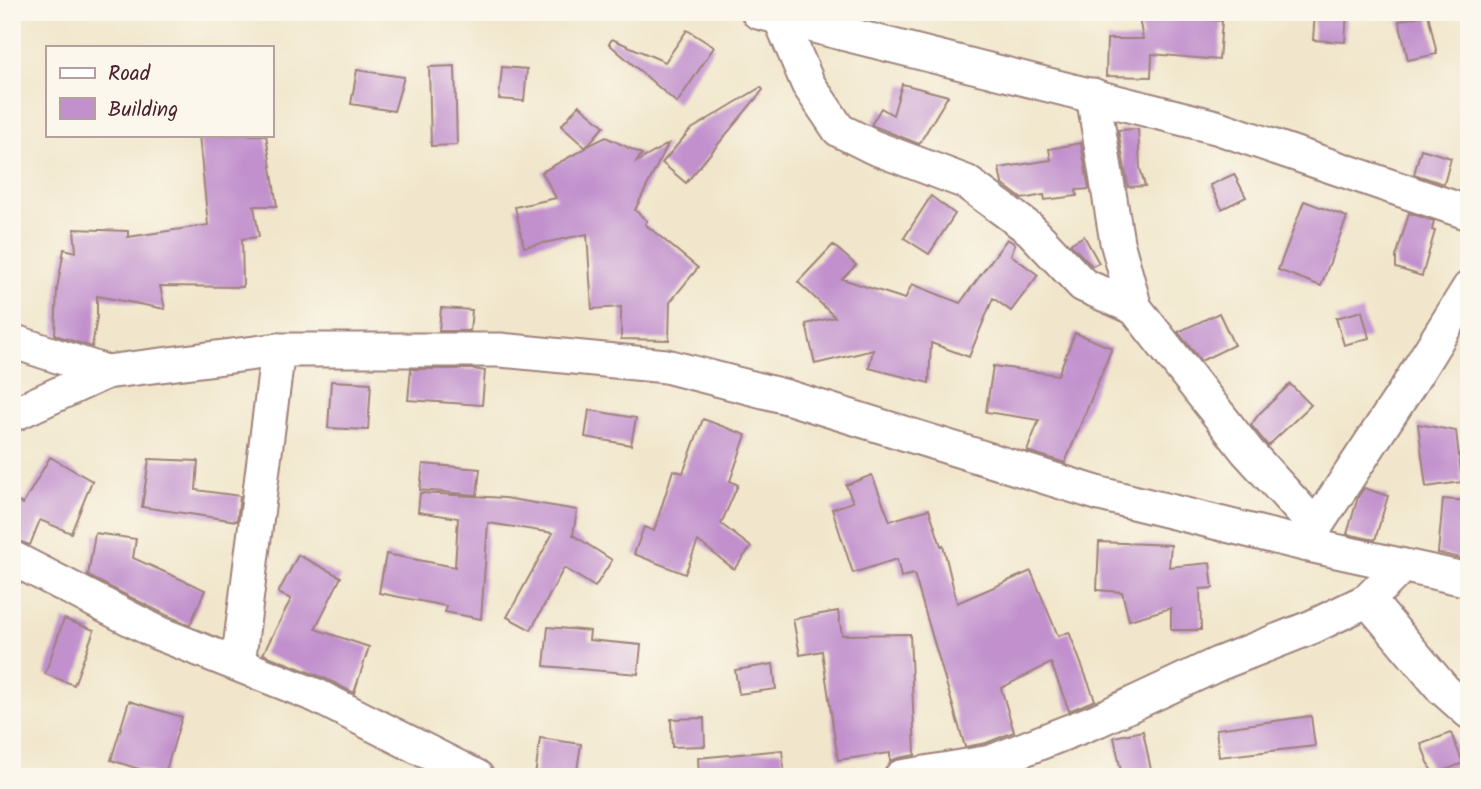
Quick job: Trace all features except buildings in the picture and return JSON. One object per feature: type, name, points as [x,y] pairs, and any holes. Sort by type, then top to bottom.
[{"type":"street","points":[[769,15],[1216,127],[1469,213]]},
{"type":"street","points":[[769,15],[808,85],[839,130],[873,147],[966,182],[1030,229],[1083,285],[1135,308]]},
{"type":"street","points":[[1093,95],[1117,242],[1135,308],[1310,535]]},
{"type":"street","points":[[1310,535],[1469,288]]},
{"type":"street","points":[[12,341],[106,372]]},
{"type":"street","points":[[238,664],[278,350]]},
{"type":"street","points":[[12,415],[106,372],[278,350],[500,350],[666,366],[787,397],[1100,494],[1310,535],[1402,566],[1469,580]]},
{"type":"street","points":[[12,558],[158,633],[317,696],[477,777]]},
{"type":"street","points":[[901,777],[989,769],[1218,664],[1368,600],[1402,566]]},
{"type":"street","points":[[1368,600],[1443,689],[1469,712]]}]
